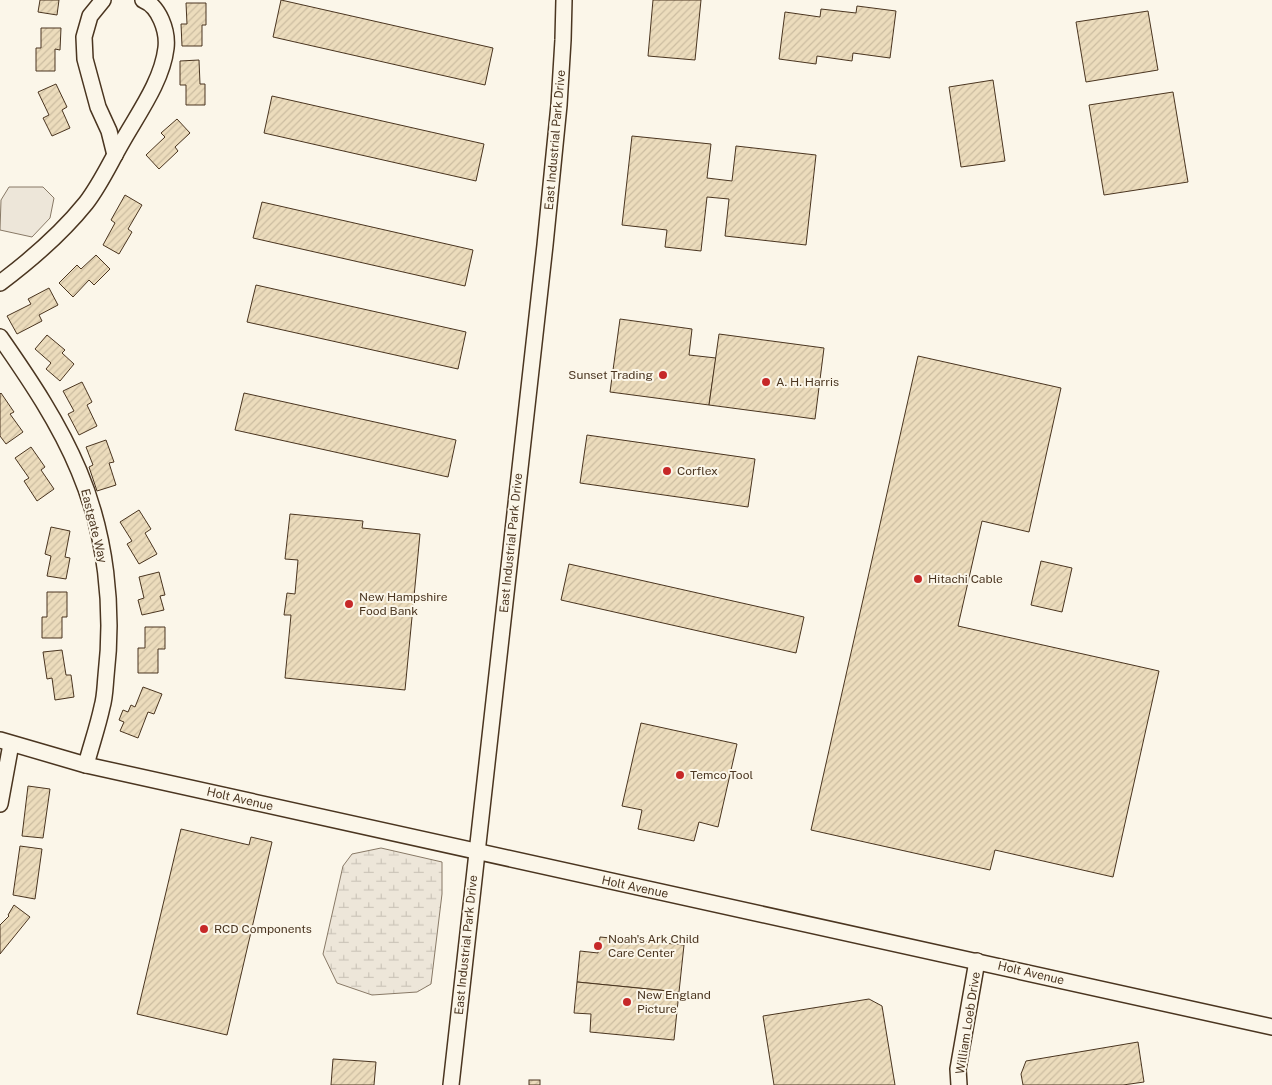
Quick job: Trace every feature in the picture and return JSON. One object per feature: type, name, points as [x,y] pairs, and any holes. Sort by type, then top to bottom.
[{"type":"street","points":[[103,0],[90,16],[84,36],[85,59],[98,107],[109,131],[115,155]]},
{"type":"street","points":[[0,283],[44,248],[87,201],[151,90],[161,68],[166,46],[163,24],[150,3],[142,0]]},
{"type":"street","name":"East Industrial Park Drive","points":[[451,1085],[546,236],[559,105],[564,0]]},
{"type":"street","name":"Eastgate Way","points":[[0,338],[37,390],[80,472],[92,509],[103,554],[110,628],[103,706],[86,765]]},
{"type":"street","points":[[0,804],[5,742]]},
{"type":"street","name":"Holt Avenue","points":[[5,742],[86,765],[1272,1027]]},
{"type":"street","name":"William Loeb Drive","points":[[959,1085],[958,1069],[977,961]]},
{"type":"green space","points":[[9,187],[43,187],[54,198],[50,218],[32,237],[0,230],[1,200]]},
{"type":"green space","points":[[381,848],[442,862],[442,894],[431,984],[417,992],[372,995],[337,983],[323,954],[343,866],[352,854]]},
{"type":"building","points":[[40,0],[59,0],[57,15],[38,12]]},
{"type":"building","points":[[281,0],[493,48],[485,85],[273,37]]},
{"type":"building","points":[[653,0],[701,0],[695,60],[648,56]]},
{"type":"building","points":[[186,3],[206,3],[206,25],[202,25],[202,46],[182,46],[181,24],[187,24]]},
{"type":"building","points":[[857,6],[896,11],[890,58],[853,53],[852,61],[817,56],[816,64],[779,59],[785,12],[820,17],[821,9],[856,13]]},
{"type":"building","points":[[1148,11],[1158,70],[1086,82],[1076,22]]},
{"type":"building","points":[[41,28],[61,28],[60,50],[55,49],[55,71],[36,71],[36,48],[41,48]]},
{"type":"building","points":[[199,60],[200,84],[205,84],[205,105],[186,105],[186,85],[180,85],[180,61]]},
{"type":"building","points":[[993,80],[1005,161],[961,167],[949,87]]},
{"type":"building","points":[[56,84],[67,107],[62,110],[70,128],[52,136],[43,118],[49,115],[38,92]]},
{"type":"building","points":[[1173,92],[1188,182],[1104,195],[1089,105]]},
{"type":"building","points":[[272,96],[484,144],[476,181],[264,133]]},
{"type":"building","points":[[177,119],[190,133],[175,147],[178,151],[159,169],[146,155],[165,137],[161,133]]},
{"type":"building","points":[[632,136],[711,144],[707,178],[732,181],[736,146],[816,155],[806,245],[725,236],[729,199],[707,197],[701,251],[665,247],[667,230],[622,225]]},
{"type":"building","points":[[125,195],[142,205],[128,229],[132,232],[119,254],[103,245],[115,223],[111,220]]},
{"type":"building","points":[[262,202],[473,250],[465,286],[253,238]]},
{"type":"building","points":[[96,255],[110,269],[94,285],[89,280],[73,297],[59,283],[77,265],[81,269]]},
{"type":"building","points":[[256,285],[466,332],[458,369],[247,322]]},
{"type":"building","points":[[49,288],[58,305],[39,315],[42,321],[17,334],[7,316],[31,304],[28,299]]},
{"type":"building","name":"Sunset Trading","points":[[620,319],[692,329],[689,355],[716,358],[709,405],[610,392]]},
{"type":"building","name":"A. H. Harris","points":[[719,334],[824,348],[815,419],[709,405]]},
{"type":"building","points":[[47,335],[65,350],[62,353],[74,364],[60,381],[46,369],[51,363],[35,349]]},
{"type":"building","name":"Hitachi Cable","points":[[918,356],[1061,388],[1029,532],[982,521],[958,626],[1159,671],[1113,877],[995,850],[990,870],[811,830]]},
{"type":"building","points":[[82,382],[92,402],[87,405],[97,426],[79,435],[68,414],[74,411],[63,391]]},
{"type":"building","points":[[1,393],[14,412],[10,414],[23,432],[6,444],[0,436]]},
{"type":"building","points":[[244,393],[456,440],[448,477],[235,430]]},
{"type":"building","name":"Corflex","points":[[587,435],[755,459],[748,507],[580,483]]},
{"type":"building","points":[[106,440],[114,462],[109,463],[116,485],[97,491],[89,467],[93,465],[86,447]]},
{"type":"building","points":[[31,447],[45,467],[41,470],[54,489],[37,501],[24,481],[29,478],[15,458]]},
{"type":"building","points":[[139,510],[151,529],[145,533],[157,554],[139,564],[127,544],[132,541],[120,522]]},
{"type":"building","name":"New Hampshire Food Bank","points":[[290,514],[363,521],[362,528],[420,534],[405,690],[285,678],[291,615],[284,615],[287,593],[295,594],[298,560],[285,559]]},
{"type":"building","points":[[51,527],[70,531],[65,557],[70,558],[66,579],[47,576],[51,556],[45,554]]},
{"type":"building","points":[[1041,561],[1072,568],[1062,612],[1031,605]]},
{"type":"building","points":[[569,564],[804,617],[796,653],[561,600]]},
{"type":"building","points":[[159,572],[165,595],[160,596],[164,610],[142,615],[138,600],[144,598],[139,577]]},
{"type":"building","points":[[47,592],[67,592],[67,617],[62,617],[62,638],[42,638],[42,617],[47,617]]},
{"type":"building","points":[[145,627],[165,627],[165,649],[158,649],[158,673],[138,673],[138,648],[145,648]]},
{"type":"building","points":[[62,650],[66,675],[71,675],[74,697],[55,700],[52,678],[47,679],[43,652]]},
{"type":"building","points":[[143,687],[162,694],[154,714],[148,712],[138,738],[120,731],[124,722],[119,720],[123,710],[128,712],[131,705],[135,707]]},
{"type":"building","name":"Temco Tool","points":[[641,723],[737,744],[718,827],[699,822],[694,841],[638,829],[642,810],[622,806]]},
{"type":"building","points":[[28,786],[50,789],[43,838],[22,836]]},
{"type":"building","name":"RCD Components","points":[[181,829],[249,845],[251,837],[272,842],[227,1035],[137,1014]]},
{"type":"building","points":[[20,846],[42,849],[35,899],[13,895]]},
{"type":"building","points":[[14,905],[30,917],[0,954],[0,925],[9,916]]},
{"type":"building","points":[[600,937],[684,945],[679,992],[577,982],[580,951],[598,953]]},
{"type":"building","name":"New England Picture","points":[[577,982],[679,992],[674,1040],[590,1032],[591,1014],[574,1013]]},
{"type":"building","points":[[869,999],[882,1006],[895,1085],[774,1085],[763,1016]]},
{"type":"building","points":[[1138,1042],[1144,1082],[1123,1085],[1023,1085],[1021,1074],[1026,1061]]},
{"type":"building","points":[[333,1059],[376,1062],[374,1085],[331,1085]]},
{"type":"building","points":[[529,1080],[540,1080],[540,1085],[529,1085]]},
{"type":"place","name":"Sunset Trading","points":[[663,375]]},
{"type":"place","name":"A. H. Harris","points":[[766,382]]},
{"type":"place","name":"Corflex","points":[[667,471]]},
{"type":"place","name":"Hitachi Cable","points":[[918,579]]},
{"type":"place","name":"New Hampshire Food Bank","points":[[349,604]]},
{"type":"place","name":"Temco Tool","points":[[680,775]]},
{"type":"place","name":"RCD Components","points":[[204,929]]},
{"type":"place","name":"Noah's Ark Child Care Center","points":[[598,946]]},
{"type":"place","name":"New England Picture","points":[[627,1002]]}]
